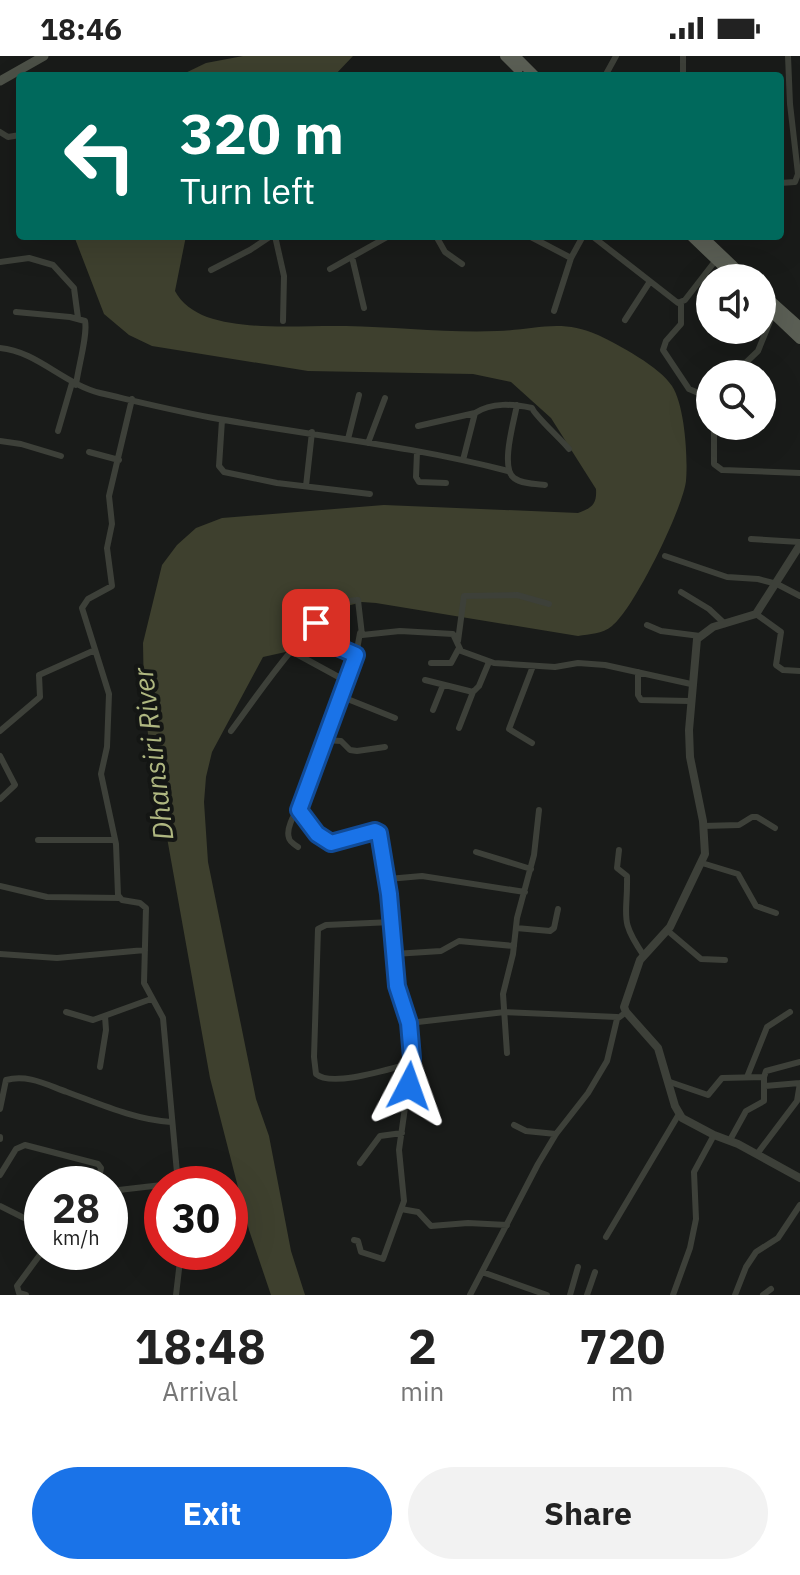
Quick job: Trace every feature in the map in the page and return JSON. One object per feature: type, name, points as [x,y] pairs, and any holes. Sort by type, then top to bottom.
[{"type":"main road","points":[[30,69],[44,56]]},
{"type":"main road","points":[[505,56],[517,72]]},
{"type":"main road","points":[[515,56],[531,72]]},
{"type":"main road","points":[[695,240],[720,264]]},
{"type":"main road","points":[[706,240],[731,264]]},
{"type":"main road","points":[[776,306],[800,327]]},
{"type":"main road","points":[[776,317],[800,339]]},
{"type":"street","points":[[784,183],[797,181],[798,157],[790,104],[788,56]]},
{"type":"street","points":[[211,270],[266,240]]},
{"type":"street","points":[[274,240],[284,276],[283,321]]},
{"type":"street","points":[[330,269],[382,240]]},
{"type":"street","points":[[438,240],[445,252],[462,264]]},
{"type":"street","points":[[537,240],[571,258]]},
{"type":"street","points":[[554,311],[571,258],[581,240]]},
{"type":"street","points":[[597,240],[649,283],[681,303]]},
{"type":"street","points":[[352,257],[364,308]]},
{"type":"street","points":[[0,262],[29,258],[53,265],[74,288],[78,318]]},
{"type":"street","points":[[696,392],[689,389],[663,350],[666,341],[681,324],[681,303],[716,260]]},
{"type":"street","points":[[625,320],[649,283]]},
{"type":"street","points":[[16,312],[85,321],[87,330],[74,384],[58,431]]},
{"type":"street","points":[[749,360],[761,344]]},
{"type":"street","points":[[0,348],[15,350],[74,384],[132,399],[222,420],[312,432],[463,460],[508,471],[516,480],[545,485]]},
{"type":"street","points":[[348,439],[359,395]]},
{"type":"street","points":[[368,443],[385,398]]},
{"type":"street","points":[[120,898],[115,840],[101,774],[107,747],[109,694],[82,608],[88,599],[112,586],[107,548],[112,524],[109,496],[132,399]]},
{"type":"street","points":[[508,471],[517,405]]},
{"type":"street","points":[[418,426],[485,408],[517,405],[532,408],[536,417],[548,425],[569,449]]},
{"type":"street","points":[[463,460],[475,413]]},
{"type":"street","points":[[222,420],[220,470],[277,483],[370,494]]},
{"type":"street","points":[[306,486],[312,432]]},
{"type":"street","points":[[713,440],[714,464],[722,470],[800,473]]},
{"type":"street","points":[[0,441],[61,456]]},
{"type":"street","points":[[89,452],[119,460]]},
{"type":"street","points":[[417,452],[416,477],[419,482],[446,483]]},
{"type":"street","points":[[470,1295],[538,1164],[607,1061],[644,956],[668,931],[702,863],[706,848],[690,757],[689,701],[695,646],[700,636],[713,627],[756,614],[800,543],[751,539]]},
{"type":"street","points":[[665,556],[727,577],[777,584],[800,596]]},
{"type":"street","points":[[681,592],[709,609],[725,624]]},
{"type":"street","points":[[431,663],[451,663],[458,645],[464,596],[517,595],[549,604]]},
{"type":"street","points":[[231,731],[316,623],[342,604],[357,599],[360,633],[356,655],[288,836],[298,847]]},
{"type":"street","points":[[756,614],[781,632],[776,665],[783,670],[800,671]]},
{"type":"street","points":[[316,623],[331,644],[356,655]]},
{"type":"street","points":[[647,625],[668,632],[700,636]]},
{"type":"street","points":[[360,633],[400,631],[453,634],[465,653],[489,662],[560,667],[585,663],[691,684]]},
{"type":"street","points":[[0,731],[40,697],[39,675],[95,650]]},
{"type":"street","points":[[291,651],[346,681]]},
{"type":"street","points":[[459,728],[489,662]]},
{"type":"street","points":[[532,743],[509,729],[533,666]]},
{"type":"street","points":[[638,672],[638,695],[641,700],[689,701]]},
{"type":"street","points":[[425,680],[473,692]]},
{"type":"street","points":[[433,710],[443,685]]},
{"type":"street","points":[[340,696],[395,718]]},
{"type":"street","points":[[324,740],[343,742],[350,750],[357,751],[385,747]]},
{"type":"street","points":[[0,756],[15,785],[0,799]]},
{"type":"street","points":[[299,810],[317,834],[331,843],[378,832],[388,879],[397,986],[409,1023],[412,1063],[399,1158],[404,1201],[383,1259],[361,1252],[358,1241],[354,1240]]},
{"type":"street","points":[[507,1053],[503,994],[531,869],[539,810]]},
{"type":"street","points":[[703,826],[739,825],[752,817],[762,818],[775,828]]},
{"type":"street","points":[[38,840],[115,840]]},
{"type":"street","points":[[619,850],[617,868],[627,876],[625,922],[644,956]]},
{"type":"street","points":[[476,852],[531,869]]},
{"type":"street","points":[[702,863],[738,874],[756,906],[776,913]]},
{"type":"street","points":[[388,879],[422,876],[525,892]]},
{"type":"street","points":[[0,886],[47,897],[120,898],[145,906],[144,983],[163,1018],[176,1166]]},
{"type":"street","points":[[516,928],[550,931],[554,928],[558,909]]},
{"type":"street","points":[[392,922],[322,926],[318,929],[316,1074],[323,1079],[358,1076],[412,1063]]},
{"type":"street","points":[[668,931],[701,959],[725,960]]},
{"type":"street","points":[[394,954],[441,951],[459,941],[514,946]]},
{"type":"street","points":[[0,954],[57,958],[145,950]]},
{"type":"street","points":[[66,1012],[90,1021],[151,999]]},
{"type":"street","points":[[409,1023],[505,1012],[622,1014],[658,1048],[679,1114],[800,1178]]},
{"type":"street","points":[[747,1077],[767,1027],[790,1012]]},
{"type":"street","points":[[100,1067],[105,1016]]},
{"type":"street","points":[[730,1140],[746,1111],[764,1101],[764,1077],[770,1069],[800,1062]]},
{"type":"street","points":[[667,1081],[708,1095],[719,1079],[764,1077]]},
{"type":"street","points":[[0,1109],[6,1080],[28,1079],[153,1121],[171,1122]]},
{"type":"street","points":[[757,1154],[799,1098],[800,1083],[765,1086]]},
{"type":"street","points":[[606,1237],[679,1114]]},
{"type":"street","points":[[514,1125],[526,1131],[556,1134]]},
{"type":"street","points":[[360,1163],[380,1136],[402,1133]]},
{"type":"street","points":[[673,1295],[690,1248],[696,1219],[694,1172],[714,1135]]},
{"type":"street","points":[[0,1175],[16,1149],[25,1145],[100,1166]]},
{"type":"street","points":[[735,1295],[746,1267],[756,1252],[778,1238],[800,1205]]},
{"type":"street","points":[[0,1206],[24,1218]]},
{"type":"street","points":[[401,1209],[418,1212],[431,1226],[468,1223],[507,1225]]},
{"type":"street","points":[[570,1295],[578,1267]]},
{"type":"street","points":[[26,1295],[19,1293],[17,1286],[29,1270]]},
{"type":"street","points":[[176,1295],[179,1270]]},
{"type":"street","points":[[482,1272],[530,1292],[547,1295]]},
{"type":"street","points":[[587,1295],[595,1272]]},
{"type":"street","points":[[763,1295],[771,1289]]},
{"type":"water","points":[[243,56],[353,56],[338,72],[187,72],[206,63]]},
{"type":"water","name":"Dhansiri River","points":[[76,240],[185,240],[175,291],[193,310],[223,321],[257,326],[497,331],[560,326],[585,330],[649,364],[666,379],[680,406],[685,432],[686,481],[676,513],[644,580],[612,626],[578,636],[376,603],[362,602],[347,606],[326,619],[290,651],[263,657],[212,752],[204,802],[208,862],[256,1099],[269,1136],[291,1251],[305,1295],[271,1295],[248,1226],[248,1166],[233,1166],[210,1078],[166,832],[152,771],[144,697],[143,643],[162,565],[177,545],[196,528],[222,518],[384,505],[578,513],[593,505],[596,489],[551,418],[511,382],[473,374],[308,371],[152,346],[129,335],[104,314]]},
{"type":"route","points":[[316,623],[331,644],[356,655],[299,810],[327,842],[335,843],[375,831],[379,833],[386,868],[397,986],[409,1023],[412,1058],[409,1086]]}]
